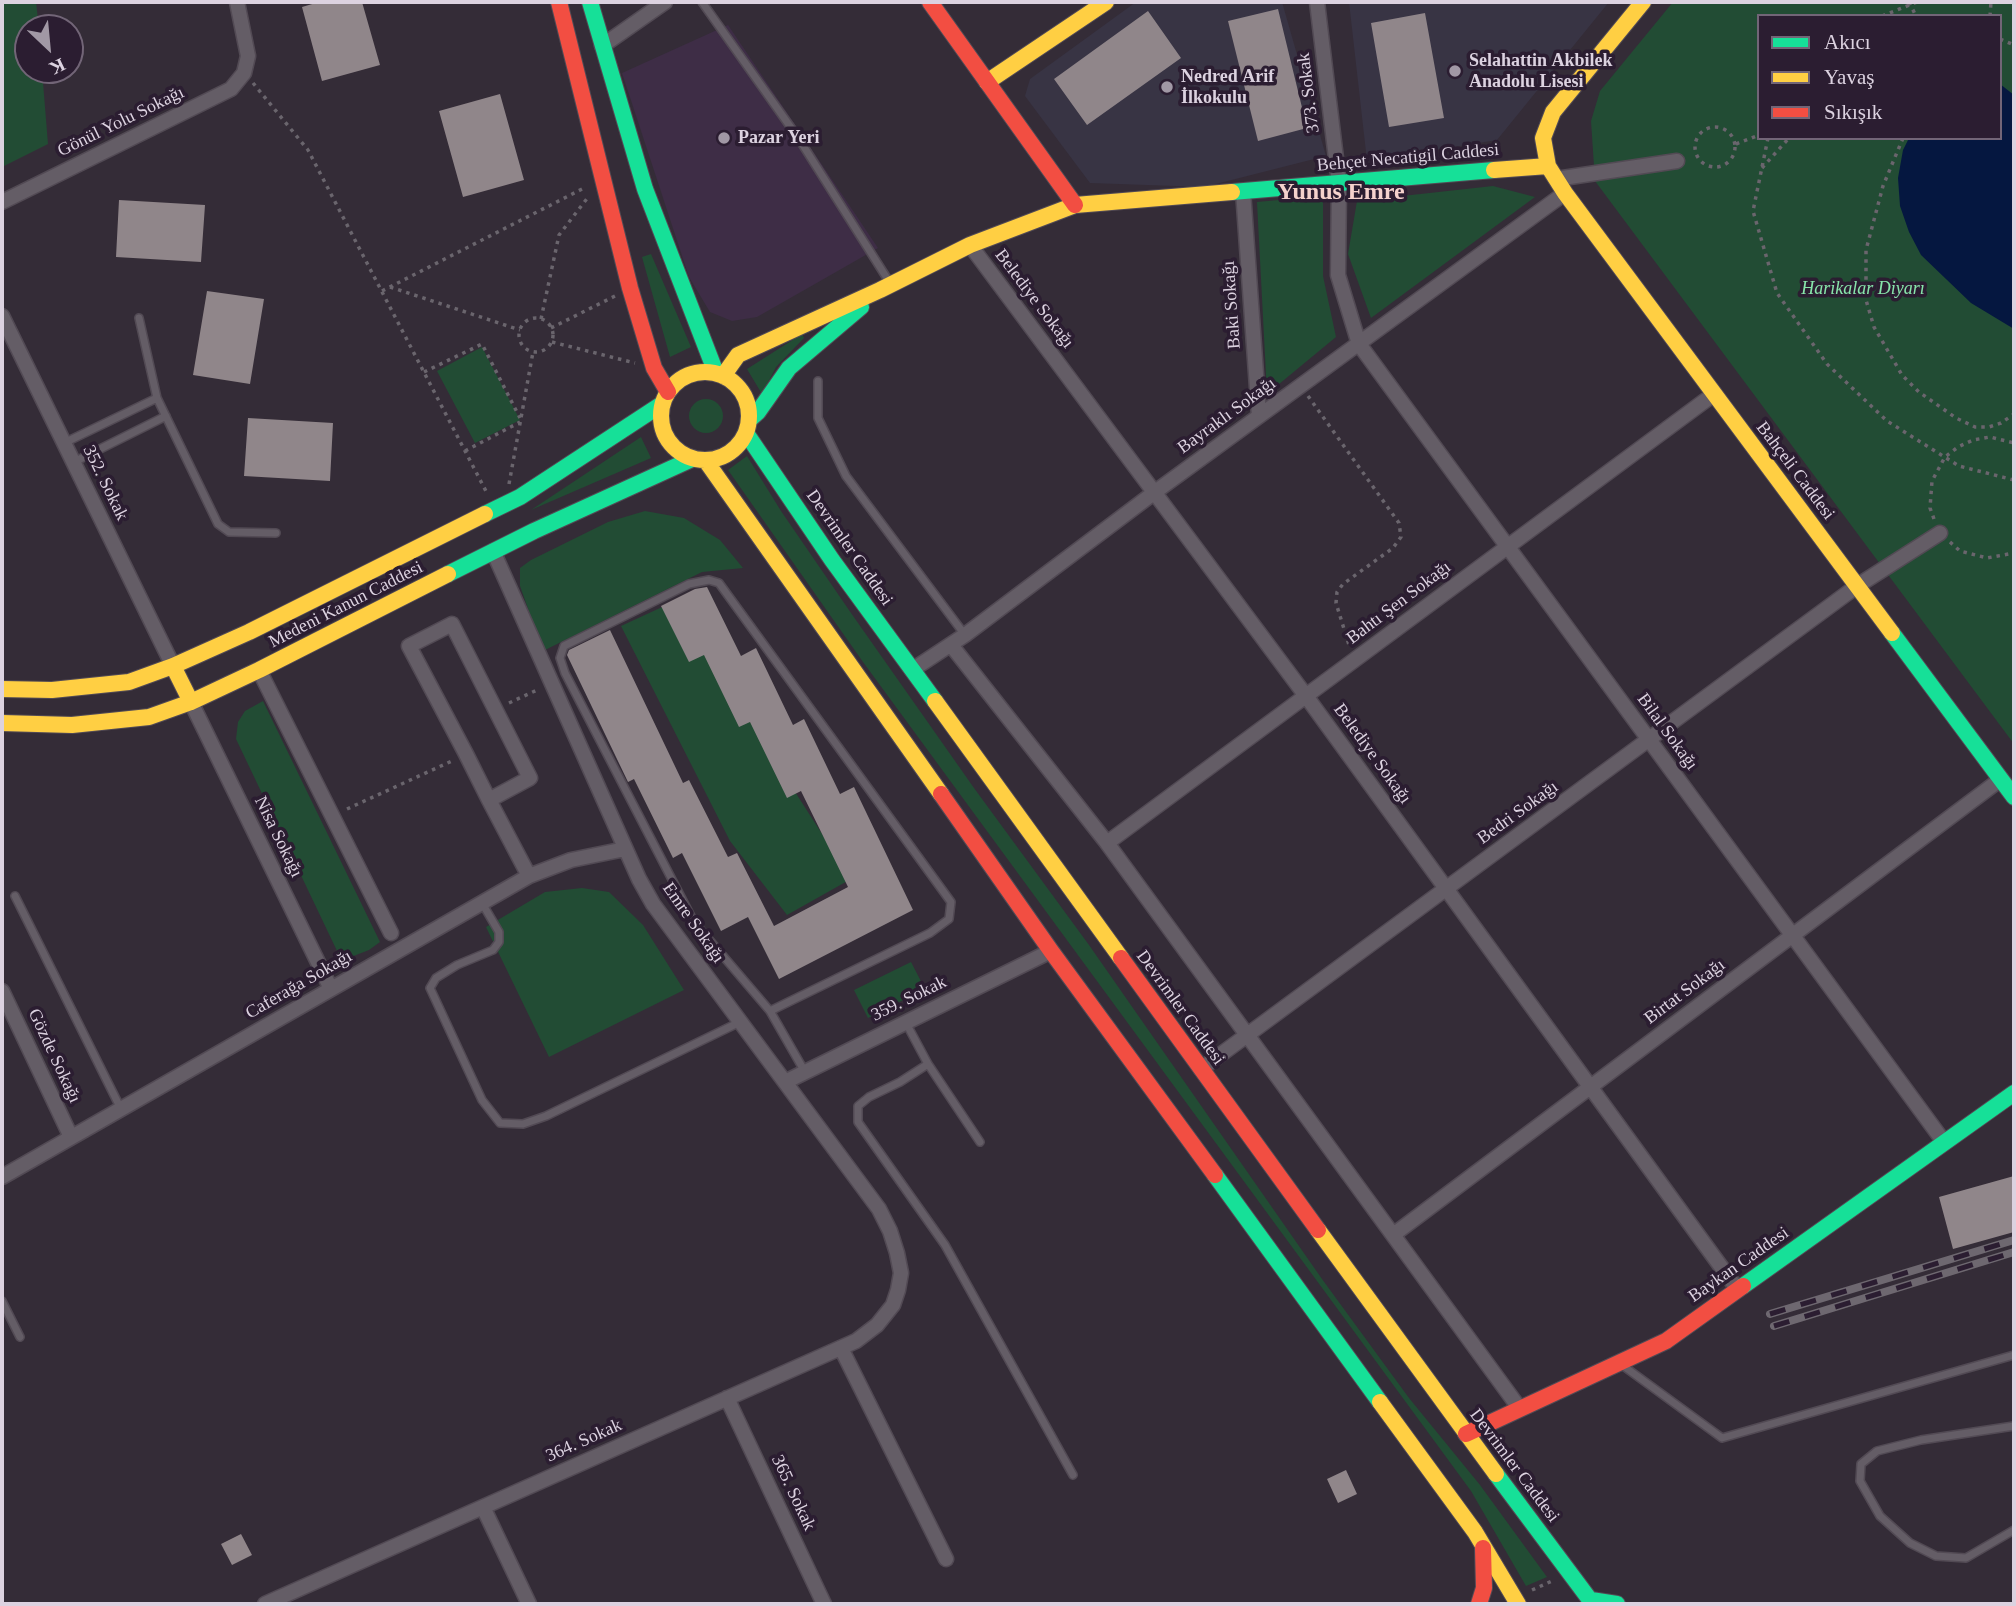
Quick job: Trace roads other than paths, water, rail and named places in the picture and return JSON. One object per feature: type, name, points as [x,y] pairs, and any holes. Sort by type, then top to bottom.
[{"type":"main road","points":[[559,2],[630,288],[665,398]]},
{"type":"main road","points":[[590,2],[645,189],[719,374]]},
{"type":"main road","points":[[930,2],[1075,205]]},
{"type":"main road","points":[[987,82],[1106,2]]},
{"type":"main road","points":[[1556,179],[1543,138],[1553,112],[1643,2]]},
{"type":"main road","name":"Behçet Necatigil Caddesi","points":[[719,374],[738,355],[970,245],[1075,205],[1339,183],[1556,179]]},
{"type":"main road","name":"Bahçeli Caddesi","points":[[1556,179],[1857,586],[2004,777],[2014,797]]},
{"type":"main road","name":"Behçet Necatigil Caddesi","points":[[748,426],[789,368],[886,287]]},
{"type":"main road","points":[[689,374],[719,374],[737,385],[745,396],[749,408],[748,426],[740,444],[731,452],[720,458],[699,460],[680,453],[670,444],[663,432],[660,418],[665,398],[677,381],[689,374]]},
{"type":"main road","name":"Medeni Kanun Caddesi","points":[[2,689],[52,690],[130,682],[173,666],[249,632],[520,497],[665,398]]},
{"type":"main road","name":"Devrimler Caddesi","points":[[748,426],[832,560],[1588,1603]]},
{"type":"main road","points":[[699,460],[1051,951],[1370,1387],[1483,1547],[1518,1604]]},
{"type":"main road","name":"Medeni Kanun Caddesi","points":[[2,723],[72,725],[149,717],[191,702],[493,551],[699,460]]},
{"type":"main road","points":[[173,666],[191,702]]},
{"type":"main road","name":"Baykan Caddesi","points":[[1466,1434],[1666,1341],[2014,1093]]},
{"type":"main road","points":[[1479,1604],[1484,1588],[1483,1547]]},
{"type":"main road","points":[[1588,1603],[1617,1604]]},
{"type":"street","name":"Gönül Yolu Sokağı","points":[[2,202],[226,92],[237,84],[245,69],[247,47],[237,2]]},
{"type":"street","points":[[601,46],[665,2]]},
{"type":"street","name":"373. Sokak","points":[[1317,2],[1339,183],[1338,275],[1359,344]]},
{"type":"street","points":[[1556,179],[1677,161]]},
{"type":"street","name":"Bayraklı Sokağı","points":[[912,670],[965,635],[1155,492],[1359,344],[1556,179]]},
{"type":"street","name":"Baki Sokağı","points":[[1243,191],[1259,416]]},
{"type":"street","name":"Belediye Sokağı","points":[[970,245],[1306,696],[1738,1290]]},
{"type":"street","name":"352. Sokak","points":[[2,316],[173,666]]},
{"type":"street","name":"Bilal Sokağı","points":[[1359,344],[1944,1142]]},
{"type":"street","name":"Bahtı Şen Sokağı","points":[[1107,843],[1714,394]]},
{"type":"street","name":"Bedri Sokağı","points":[[1201,1069],[1857,586],[1940,533]]},
{"type":"street","name":"Emre Sokağı","points":[[493,551],[625,849],[653,904],[878,1209],[890,1231],[897,1253],[901,1273],[898,1290]]},
{"type":"street","points":[[489,800],[530,778],[452,624],[410,646],[489,800],[529,876]]},
{"type":"street","points":[[951,645],[1107,843],[1520,1409]]},
{"type":"street","points":[[259,670],[390,933]]},
{"type":"street","name":"Nisa Sokağı","points":[[191,702],[331,989]]},
{"type":"street","name":"Birtat Sokağı","points":[[1393,1235],[2004,777]]},
{"type":"street","name":"Caferağa Sokağı","points":[[2,1177],[529,876],[571,860],[625,849]]},
{"type":"street","name":"359. Sokak","points":[[785,1082],[1051,951]]},
{"type":"street","name":"Gözde Sokağı","points":[[2,991],[71,1137]]},
{"type":"street","name":"364. Sokak","points":[[268,1604],[856,1341],[877,1325],[892,1306],[898,1290]]},
{"type":"street","points":[[841,1348],[946,1559]]},
{"type":"street","name":"365. Sokak","points":[[727,1398],[824,1604]]},
{"type":"street","points":[[483,1507],[529,1604]]},
{"type":"lane","points":[[702,2],[799,139],[886,287]]},
{"type":"lane","points":[[139,318],[157,398],[218,524],[229,531],[276,533]]},
{"type":"lane","points":[[818,382],[818,418],[846,476],[965,635]]},
{"type":"lane","points":[[64,443],[157,398]]},
{"type":"lane","points":[[74,462],[166,416]]},
{"type":"lane","points":[[770,1011],[930,933],[949,919],[950,902],[719,583],[709,580],[689,584],[564,646],[560,658],[571,685],[694,922],[770,1011],[805,1072]]},
{"type":"lane","points":[[15,896],[121,1109]]},
{"type":"lane","points":[[482,903],[499,932],[499,942],[493,950],[457,965],[436,978],[430,988],[482,1100],[500,1123],[523,1124],[546,1116],[740,1022]]},
{"type":"lane","points":[[906,1023],[929,1064],[980,1142]]},
{"type":"lane","points":[[929,1064],[900,1083],[869,1097],[858,1106],[858,1122],[945,1245],[1073,1475]]},
{"type":"lane","points":[[2,1301],[20,1337]]},
{"type":"lane","points":[[1619,1363],[1722,1438],[2014,1355]]},
{"type":"lane","points":[[2014,1426],[1921,1440],[1877,1451],[1861,1464],[1860,1481],[1880,1516],[1909,1543],[1936,1556],[1965,1558],[2014,1530]]},
{"type":"water","points":[[2002,86],[2014,95],[2014,329],[1971,303],[1921,255],[1900,206],[1898,178],[1903,150],[1908,140],[2002,140]]},
{"type":"railway","points":[[1770,1314],[2014,1240]]},
{"type":"railway","points":[[1774,1326],[2014,1252]]},
{"type":"place","name":"Selahattin Akbilek Anadolu Lisesi","points":[[1455,71]]},
{"type":"place","name":"Nedred Arif İlkokulu","points":[[1167,87]]},
{"type":"place","name":"Pazar Yeri","points":[[724,138]]},
{"type":"district","name":"Yunus Emre","points":[[1341,193]]},
{"type":"park label","name":"Harikalar Diyarı","points":[[1863,289]]}]
